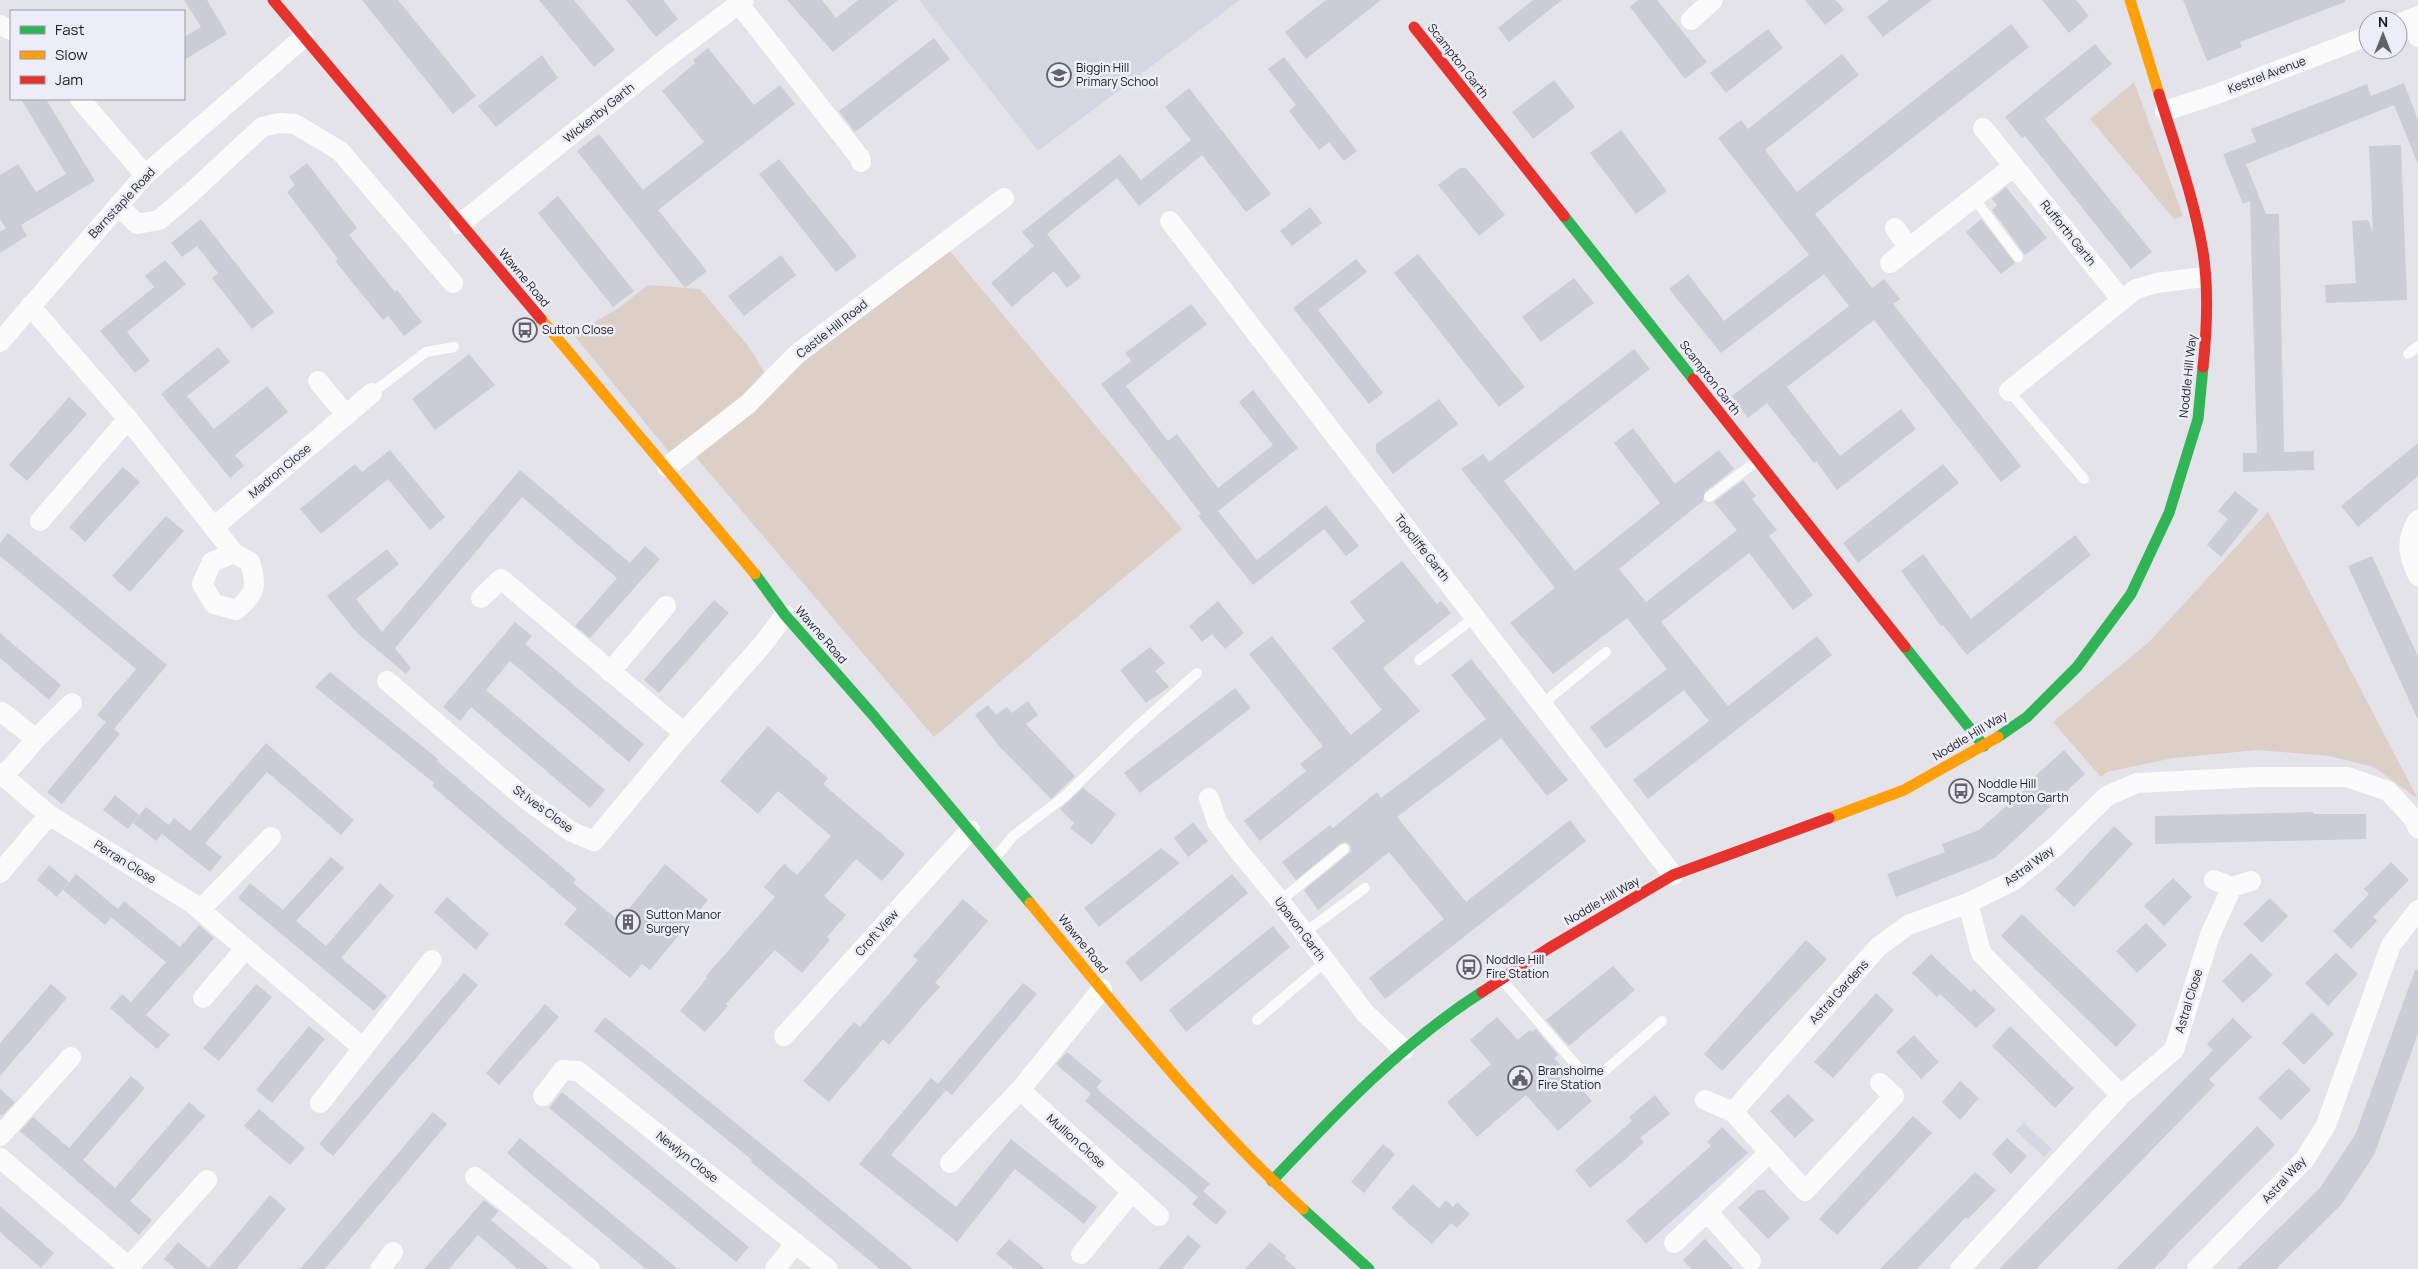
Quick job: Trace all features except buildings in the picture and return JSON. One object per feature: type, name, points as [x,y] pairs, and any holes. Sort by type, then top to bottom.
[{"type":"street","name":"Wawne Road","points":[[273,0],[628,425],[667,468],[761,581],[784,615],[970,830],[1185,1089],[1272,1181],[1369,1269]]},
{"type":"street","points":[[1691,20],[1713,0]]},
{"type":"street","name":"Noddle Hill Way","points":[[1272,1181],[1344,1106],[1404,1050],[1452,1011],[1549,948],[1673,875],[1904,790],[1984,746],[2027,717],[2077,667],[2131,594],[2169,513],[2198,419],[2207,329],[2203,254],[2194,208],[2130,0]]},
{"type":"street","name":"Wickenby Garth","points":[[460,224],[669,56],[741,2],[860,158],[861,162]]},
{"type":"street","name":"Scampton Garth","points":[[1414,27],[1984,746]]},
{"type":"street","name":"Barnstaple Road","points":[[0,342],[145,175],[304,38]]},
{"type":"street","name":"Kestrel Avenue","points":[[2165,111],[2216,94],[2358,40]]},
{"type":"street","points":[[81,100],[145,175]]},
{"type":"street","points":[[118,205],[138,224],[159,220],[262,127],[279,123],[296,124],[340,152],[453,283]]},
{"type":"street","name":"Rufforth Garth","points":[[1983,128],[2122,299]]},
{"type":"street","points":[[1890,263],[2014,166]]},
{"type":"street","name":"Castle Hill Road","points":[[667,468],[748,404],[797,354],[1004,198]]},
{"type":"street","name":"Topcliffe Garth","points":[[1170,221],[1673,875]]},
{"type":"street","points":[[1895,228],[1909,248]]},
{"type":"street","points":[[2009,391],[2136,289],[2157,283],[2203,277]]},
{"type":"street","points":[[30,306],[128,419],[234,553]]},
{"type":"street","points":[[318,381],[346,415]]},
{"type":"street","name":"Madron Close","points":[[214,527],[372,394]]},
{"type":"street","points":[[40,521],[128,419]]},
{"type":"street","points":[[2418,520],[2410,532],[2409,557],[2418,576]]},
{"type":"street","points":[[481,598],[501,579],[684,733]]},
{"type":"street","points":[[610,672],[666,606]]},
{"type":"street","name":"St Ives Close","points":[[387,681],[527,800],[572,832],[594,841],[684,733],[763,644],[784,615]]},
{"type":"street","name":"Perran Close","points":[[72,703],[2,774],[49,815],[192,903],[363,1048]]},
{"type":"street","points":[[0,714],[2,712],[36,738]]},
{"type":"street","name":"Astral Way","points":[[1968,903],[2013,881],[2055,847],[2107,796],[2137,783],[2259,777],[2347,777],[2388,791],[2413,818],[2418,828]]},
{"type":"street","name":"Upavon Garth","points":[[1209,798],[1217,822],[1365,1013],[1404,1050]]},
{"type":"street","points":[[0,873],[49,815]]},
{"type":"street","name":"Croft View","points":[[784,1036],[970,830]]},
{"type":"street","points":[[200,910],[271,837]]},
{"type":"street","name":"Astral Close","points":[[2121,1095],[2174,1050],[2210,935],[2242,884],[2214,880]]},
{"type":"street","points":[[1960,1269],[2121,1095],[1981,953],[1968,903]]},
{"type":"street","name":"Astral Gardens","points":[[1733,1112],[1878,947],[1908,925],[1968,903]]},
{"type":"street","name":"Astral Way","points":[[2197,1269],[2305,1160],[2326,1125],[2391,945],[2418,910]]},
{"type":"street","points":[[203,998],[245,949]]},
{"type":"street","points":[[320,1103],[432,960]]},
{"type":"street","points":[[950,1163],[1020,1090],[1102,989]]},
{"type":"street","points":[[0,1136],[71,1057]]},
{"type":"street","name":"Newlyn Close","points":[[543,1096],[563,1070],[578,1070],[828,1269]]},
{"type":"street","points":[[1705,1100],[1733,1112],[1805,1191],[1894,1096],[1880,1083]]},
{"type":"street","name":"Mullion Close","points":[[1020,1090],[1159,1216]]},
{"type":"street","points":[[1674,1243],[1708,1213],[1770,1152]]},
{"type":"street","points":[[0,1158],[130,1268],[207,1180]]},
{"type":"street","points":[[475,1177],[590,1269]]},
{"type":"street","points":[[1081,1254],[1132,1192]]},
{"type":"street","points":[[1708,1213],[1751,1262]]},
{"type":"street","points":[[775,1269],[796,1243]]},
{"type":"street","points":[[380,1269],[393,1252]]},
{"type":"lane","points":[[1974,198],[2018,257]]},
{"type":"lane","points":[[2408,354],[2418,346]]},
{"type":"lane","points":[[372,394],[426,352],[454,347]]},
{"type":"lane","points":[[2009,391],[2084,479]]},
{"type":"lane","points":[[1709,496],[1758,461]]},
{"type":"lane","points":[[1419,660],[1475,617]]},
{"type":"lane","points":[[1542,704],[1606,652]]},
{"type":"lane","points":[[994,859],[1013,836],[1064,797],[1131,732],[1197,673]]},
{"type":"lane","points":[[1280,901],[1344,849]]},
{"type":"lane","points":[[1304,933],[1365,888]]},
{"type":"lane","points":[[1257,1020],[1326,962]]},
{"type":"lane","points":[[1502,980],[1583,1073],[1591,1076],[1601,1074],[1662,1021]]},
{"type":"shaded area","name":"Biggin Hill Primary School","points":[[919,0],[1240,0],[1038,151]]},
{"type":"shaded area","points":[[2134,82],[2183,216],[2174,219],[2090,119]]},
{"type":"shaded area","points":[[949,250],[1182,529],[934,737],[695,456],[800,362]]},
{"type":"shaded area","points":[[648,285],[700,289],[749,347],[764,372],[741,398],[669,452],[573,334],[619,308]]},
{"type":"shaded area","points":[[2268,512],[2418,799],[2374,767],[2330,756],[2258,750],[2173,758],[2107,772],[2101,777],[2053,722],[2149,642]]},
{"type":"shaded area","points":[[2024,1123],[2052,1149],[2044,1157],[2016,1131]]},
{"type":"traffic: fast","points":[[1564,216],[1693,379]]},
{"type":"traffic: fast","points":[[1998,737],[2027,717],[2077,667],[2131,594],[2169,513],[2198,419],[2203,367]]},
{"type":"traffic: fast","points":[[755,574],[785,615],[872,714],[1030,903]]},
{"type":"traffic: fast","points":[[1905,647],[1984,746]]},
{"type":"traffic: fast","points":[[1272,1181],[1371,1080],[1425,1033],[1482,992]]},
{"type":"traffic: fast","points":[[1303,1209],[1369,1269]]},
{"type":"traffic: slow","points":[[2130,0],[2159,94]]},
{"type":"traffic: slow","points":[[541,319],[755,574]]},
{"type":"traffic: slow","points":[[1829,818],[1904,790],[1998,737]]},
{"type":"traffic: slow","points":[[1030,903],[1128,1022],[1195,1099],[1266,1174],[1303,1209]]},
{"type":"traffic: jam","points":[[273,0],[541,319]]},
{"type":"traffic: jam","points":[[1414,27],[1564,216]]},
{"type":"traffic: jam","points":[[2159,94],[2189,192],[2203,252],[2207,309],[2203,367]]},
{"type":"traffic: jam","points":[[1693,379],[1905,647]]},
{"type":"traffic: jam","points":[[1482,992],[1549,948],[1673,875],[1829,818]]},
{"type":"place","name":"Biggin Hill Primary School","points":[[1059,75]]},
{"type":"place","name":"Sutton Close","points":[[525,330]]},
{"type":"place","name":"Noddle Hill Scampton Garth","points":[[1961,791]]},
{"type":"place","name":"Sutton Manor Surgery","points":[[628,922]]},
{"type":"place","name":"Noddle Hill Fire Station","points":[[1469,967]]},
{"type":"place","name":"Bransholme Fire Station","points":[[1520,1078]]}]
